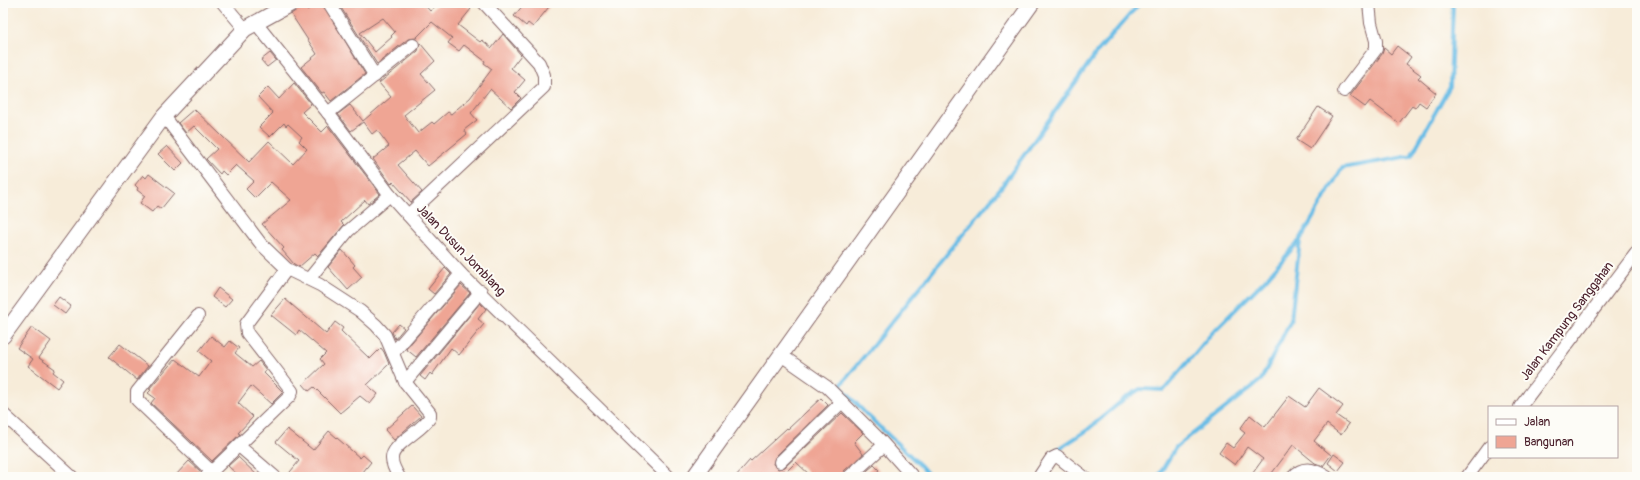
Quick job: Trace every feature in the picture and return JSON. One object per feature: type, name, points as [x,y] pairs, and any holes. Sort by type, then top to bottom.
[{"type":"street","name":"Jalan Dusun Jomblang","points":[[223,3],[250,26],[328,113],[390,195],[461,274],[481,291],[669,477]]},
{"type":"street","points":[[3,336],[164,116],[250,26],[292,3]]},
{"type":"street","points":[[329,3],[375,76]]},
{"type":"street","points":[[408,215],[544,87],[544,75],[539,63],[484,3]]},
{"type":"street","points":[[694,477],[1032,3]]},
{"type":"street","points":[[1344,91],[1376,49],[1376,41],[1370,24],[1369,3]]},
{"type":"street","points":[[328,113],[413,45]]},
{"type":"street","points":[[164,116],[261,244],[287,269],[309,279],[360,311],[385,335],[405,382],[430,413],[430,417],[424,425],[394,452],[392,458],[399,477]]},
{"type":"street","points":[[309,279],[348,231],[390,195]]},
{"type":"street","name":"Jalan Kampung Sanggahan","points":[[1521,406],[1635,260]]},
{"type":"street","points":[[198,316],[137,392],[137,400],[209,474],[287,400],[292,392],[247,333],[245,328],[246,324],[287,269]]},
{"type":"street","points":[[393,353],[461,274]]},
{"type":"street","points":[[405,382],[481,291]]},
{"type":"street","points":[[781,354],[812,375],[842,402],[913,477]]},
{"type":"street","points":[[780,462],[842,402]]},
{"type":"street","points":[[3,414],[72,477]]},
{"type":"street","points":[[849,477],[884,445]]},
{"type":"street","points":[[239,446],[275,477]]},
{"type":"street","points":[[1467,477],[1488,448]]},
{"type":"street","points":[[1039,477],[1051,459],[1056,456],[1084,477]]},
{"type":"street","points":[[1293,477],[1297,472],[1303,469],[1311,469],[1326,477]]},
{"type":"building","points":[[318,3],[322,3],[365,74],[331,101],[324,92],[322,93],[301,67],[317,54],[291,14],[304,5],[307,10]]},
{"type":"building","points":[[338,3],[423,3],[430,11],[439,3],[464,3],[471,9],[458,25],[480,42],[482,40],[492,48],[503,34],[521,55],[511,68],[525,80],[515,92],[521,98],[511,108],[490,89],[471,113],[477,120],[464,130],[467,134],[428,166],[415,151],[398,165],[422,192],[411,202],[393,182],[391,184],[373,159],[389,146],[377,130],[372,134],[363,122],[351,131],[338,114],[350,105],[363,121],[391,97],[379,83],[418,51],[420,43],[435,61],[421,74],[435,90],[404,115],[418,133],[432,122],[434,124],[448,112],[451,114],[470,98],[492,69],[484,63],[485,61],[464,45],[459,51],[448,43],[452,38],[432,22],[416,38],[408,39],[377,64]],"holes":[[[383,18],[395,32],[391,36],[392,37],[375,52],[360,33]]]},
{"type":"building","points":[[525,3],[552,3],[533,27],[528,23],[526,26],[514,16]]},
{"type":"building","points":[[1397,46],[1411,57],[1406,64],[1421,75],[1418,78],[1436,93],[1426,107],[1419,102],[1415,108],[1412,106],[1399,123],[1370,101],[1365,107],[1350,96],[1382,54],[1384,48],[1391,54]]},
{"type":"building","points":[[270,53],[276,60],[267,67],[261,60]]},
{"type":"building","points":[[294,83],[311,104],[302,112],[322,132],[328,126],[380,194],[368,204],[365,200],[341,222],[344,225],[318,256],[315,253],[299,267],[294,264],[282,250],[284,248],[262,224],[291,200],[271,182],[255,198],[246,189],[254,181],[236,165],[226,175],[222,171],[220,174],[206,159],[217,149],[194,126],[186,133],[178,123],[194,109],[249,162],[269,141],[293,164],[307,149],[299,141],[302,137],[288,124],[286,126],[284,123],[270,137],[259,127],[273,113],[258,97],[268,87],[279,99]]},
{"type":"building","points":[[1318,107],[1332,116],[1310,149],[1296,140]]},
{"type":"building","points":[[167,146],[183,163],[175,171],[158,154]]},
{"type":"building","points":[[149,174],[174,193],[161,209],[157,206],[152,212],[140,203],[145,196],[137,190],[138,188],[135,185],[143,175],[146,178]]},
{"type":"building","points":[[342,250],[355,265],[353,267],[362,277],[348,290],[328,267]]},
{"type":"building","points":[[445,268],[451,274],[434,294],[428,289]]},
{"type":"building","points":[[461,285],[470,293],[416,357],[406,349]]},
{"type":"building","points":[[218,288],[232,299],[225,307],[212,297]]},
{"type":"building","points":[[59,297],[71,306],[65,314],[53,305]]},
{"type":"building","points":[[285,299],[326,334],[335,322],[343,328],[341,331],[370,359],[381,348],[389,364],[367,385],[378,394],[370,404],[360,396],[340,413],[314,387],[309,391],[303,384],[324,364],[320,359],[326,353],[299,330],[296,335],[271,315]]},
{"type":"building","points":[[480,303],[486,309],[478,319],[484,324],[459,355],[451,348],[432,375],[430,373],[425,380],[420,376]]},
{"type":"building","points":[[399,324],[404,328],[395,339],[392,332]]},
{"type":"building","points":[[32,327],[51,341],[39,358],[55,369],[53,372],[63,380],[57,388],[28,366],[33,359],[17,348]]},
{"type":"building","points":[[211,336],[225,347],[230,341],[239,348],[235,353],[252,367],[259,361],[266,370],[264,373],[283,392],[271,404],[251,386],[238,403],[253,417],[238,433],[240,434],[212,461],[151,403],[155,398],[148,393],[151,390],[149,389],[175,359],[199,377],[211,361],[199,351]]},
{"type":"building","points":[[120,344],[148,366],[137,380],[109,357]]},
{"type":"building","points":[[1319,388],[1343,406],[1336,415],[1349,424],[1341,435],[1327,424],[1314,441],[1331,455],[1323,466],[1315,463],[1293,445],[1269,477],[1250,477],[1263,459],[1247,447],[1235,465],[1219,453],[1226,443],[1233,448],[1245,433],[1240,429],[1250,415],[1265,427],[1289,396],[1305,407]]},
{"type":"building","points":[[821,398],[828,405],[775,457],[773,464],[778,469],[785,467],[842,413],[863,433],[854,442],[863,454],[844,471],[842,477],[812,477],[796,462],[786,472],[784,470],[777,477],[735,477],[750,460],[751,461],[787,428],[788,429]]},
{"type":"building","points":[[412,406],[421,416],[394,440],[385,430]]},
{"type":"building","points":[[287,429],[313,450],[329,431],[360,458],[363,455],[371,462],[359,477],[286,477],[299,461],[276,442]]},
{"type":"building","points":[[1334,454],[1345,462],[1338,471],[1328,463]]},
{"type":"building","points":[[238,457],[259,477],[240,477],[228,466]]},
{"type":"building","points":[[189,461],[200,471],[194,477],[174,477]]},
{"type":"building","points":[[874,465],[879,470],[871,477],[864,477],[862,475]]},
{"type":"waterway","points":[[930,477],[921,466],[866,414],[840,386],[1002,186],[1097,52],[1140,3]]},
{"type":"waterway","points":[[1158,477],[1176,447],[1261,380],[1291,320],[1300,240],[1342,168],[1411,156],[1450,86],[1453,3]]},
{"type":"waterway","points":[[1054,452],[1086,431],[1124,399],[1140,389],[1164,390],[1212,333],[1265,280],[1300,240]]}]
